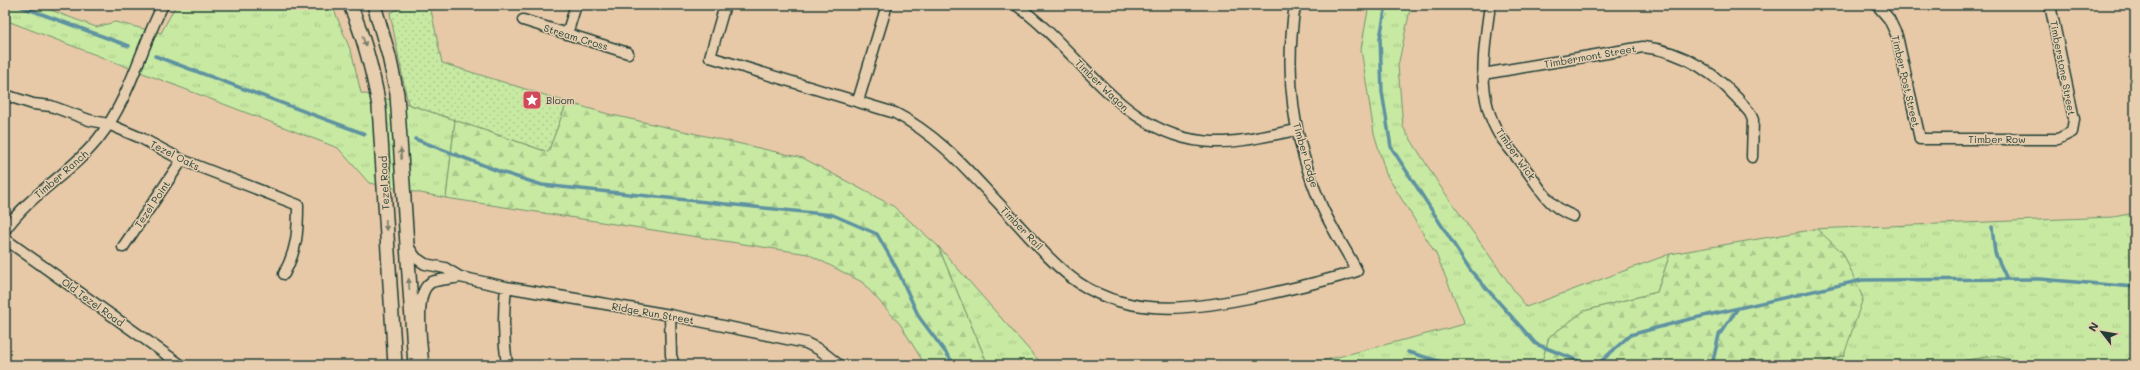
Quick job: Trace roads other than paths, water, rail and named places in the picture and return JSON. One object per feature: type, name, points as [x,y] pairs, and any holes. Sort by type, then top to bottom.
[{"type":"main road","name":"Tezel Road","points":[[350,5],[375,80],[379,106],[395,365]]},
{"type":"main road","name":"Tezel Road","points":[[374,5],[389,56],[397,94],[415,365]]},
{"type":"street","name":"Timber Ranch","points":[[5,230],[16,215],[32,199],[87,152],[108,124],[127,91],[155,21],[164,5]]},
{"type":"street","points":[[567,34],[576,5]]},
{"type":"street","name":"Timber Rail","points":[[725,5],[710,56],[895,113],[924,129],[941,142],[1066,273],[1092,291],[1113,300],[1152,308],[1204,306],[1317,284],[1357,271]]},
{"type":"street","points":[[858,101],[887,5]]},
{"type":"street","name":"Timber Wagon","points":[[1016,5],[1036,19],[1126,110],[1157,129],[1191,139],[1214,142],[1249,139],[1297,130]]},
{"type":"street","name":"Timber Lodge","points":[[1295,5],[1290,39],[1290,73],[1291,92],[1297,130],[1308,169],[1323,208],[1357,271]]},
{"type":"street","name":"Timber Wick","points":[[1490,5],[1484,43],[1483,74],[1486,100],[1500,135],[1554,207],[1573,216]]},
{"type":"street","name":"Timber Post Street","points":[[1877,5],[1889,19],[1897,36],[1920,139]]},
{"type":"street","name":"Timberstone Street","points":[[2050,5],[2074,119],[2072,132]]},
{"type":"street","name":"Stream Cross","points":[[523,20],[628,53]]},
{"type":"street","name":"Timbermont Street","points":[[1483,74],[1643,47],[1669,51],[1709,72],[1750,113],[1753,120],[1752,157]]},
{"type":"street","name":"Tezel Oaks","points":[[5,95],[33,104],[52,106],[89,120],[108,124],[141,138],[182,160],[298,206],[298,235],[293,257],[284,274]]},
{"type":"street","name":"Timber Row","points":[[1920,139],[2058,139],[2072,132]]},
{"type":"street","name":"Tezel Point","points":[[123,247],[182,160]]},
{"type":"street","name":"Old Tezel Road","points":[[5,239],[181,365]]},
{"type":"street","name":"Ridge Run Street","points":[[406,244],[416,258],[421,261],[445,268],[460,277],[506,287],[670,315],[806,343],[820,350],[839,365]]},
{"type":"street","name":"Ridge Run Street","points":[[423,365],[420,305],[422,295],[426,286],[433,282],[460,277]]},
{"type":"street","points":[[506,287],[503,312],[504,342],[507,365]]},
{"type":"street","points":[[670,315],[671,355],[674,365]]},
{"type":"waterway","points":[[17,5],[129,46]]},
{"type":"waterway","points":[[1386,5],[1380,38],[1382,92],[1391,147],[1471,271],[1536,344],[1589,365]]},
{"type":"waterway","points":[[155,56],[365,134]]},
{"type":"waterway","points":[[415,139],[501,172],[542,185],[833,215],[877,234],[897,269],[919,317],[955,365]]},
{"type":"waterway","points":[[1992,227],[1995,253],[2007,279]]},
{"type":"waterway","points":[[1597,365],[1630,335],[1686,320],[1862,280],[2040,279],[2135,287]]},
{"type":"waterway","points":[[1712,365],[1719,335],[1738,308]]},
{"type":"waterway","points":[[1408,352],[1452,365]]},
{"type":"place","name":"Bloom","points":[[532,100]]}]
